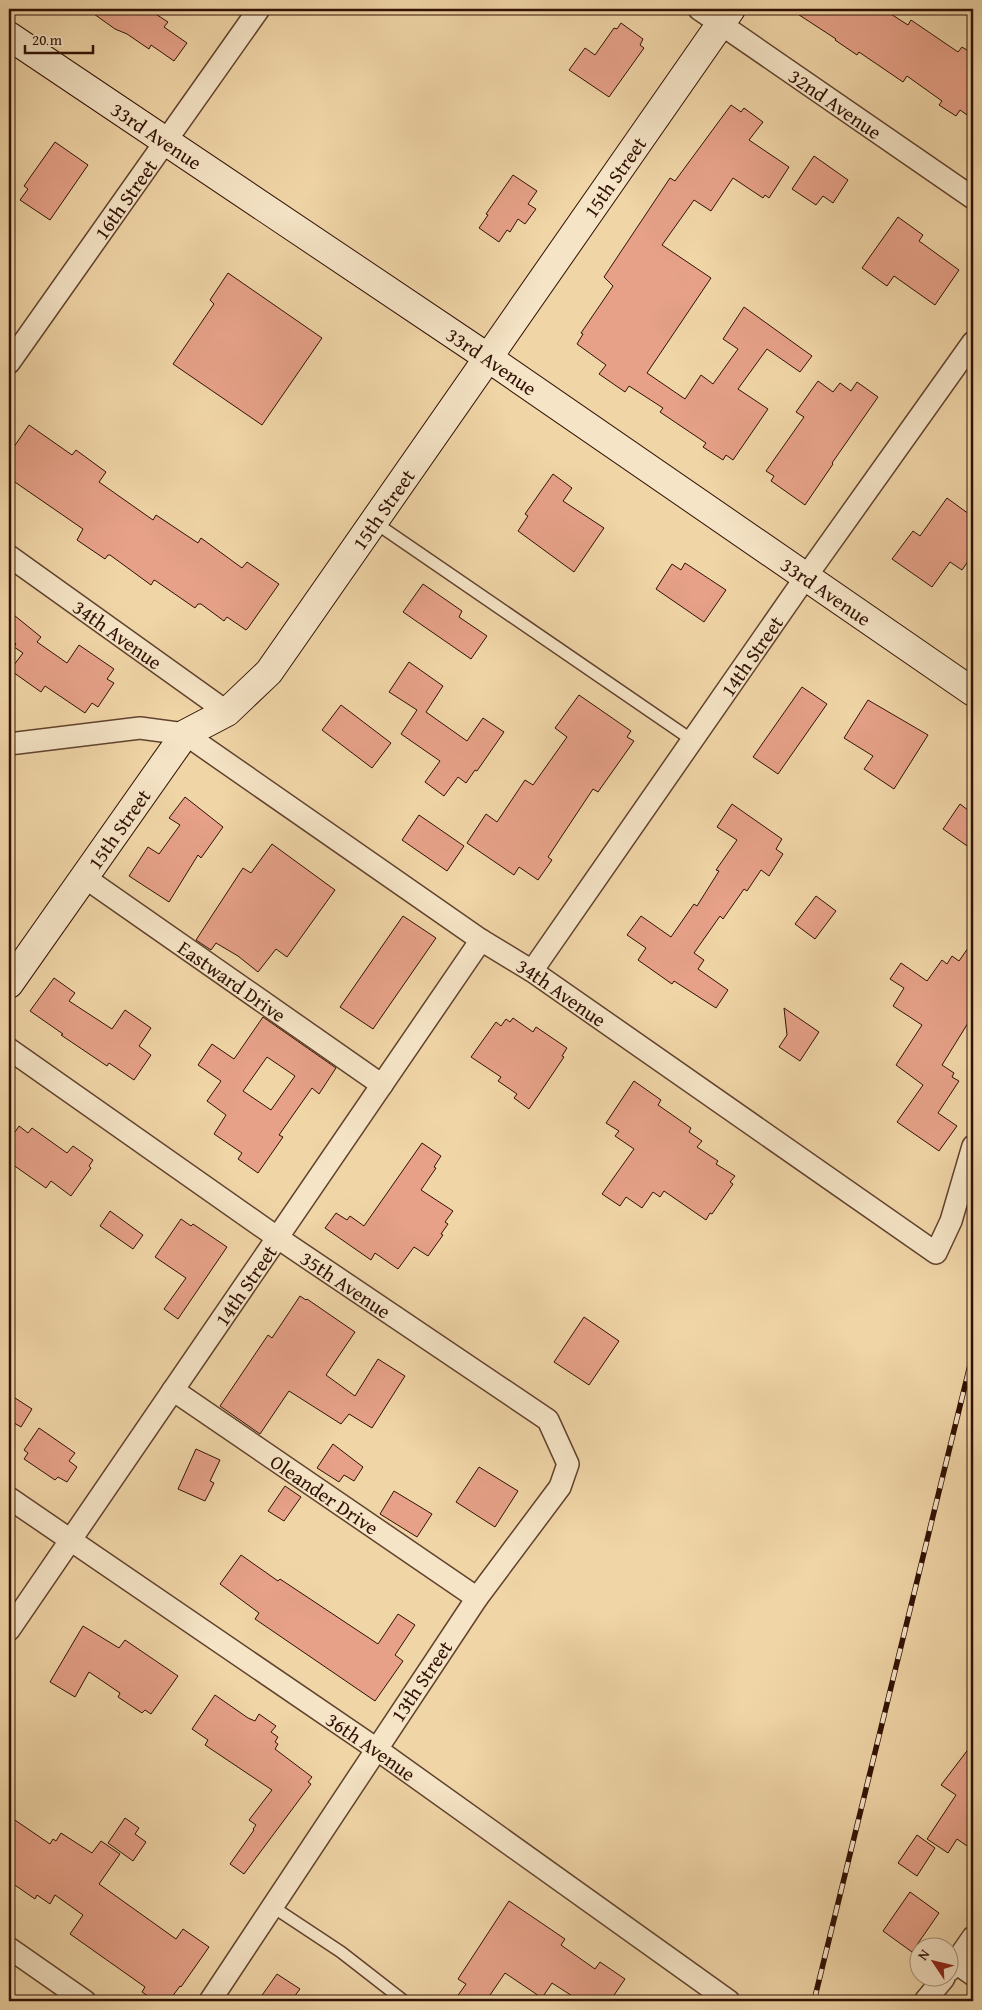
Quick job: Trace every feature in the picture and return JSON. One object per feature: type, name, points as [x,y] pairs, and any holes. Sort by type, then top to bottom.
[{"type":"main road","name":"15th Street","points":[[9,984],[185,734],[227,712],[269,672],[726,16]]},
{"type":"main road","name":"33rd Avenue","points":[[9,36],[487,357],[973,692]]},
{"type":"street","name":"16th Street","points":[[9,364],[258,9]]},
{"type":"street","name":"32nd Avenue","points":[[699,9],[726,16],[973,198]]},
{"type":"street","name":"14th Street","points":[[532,971],[805,578],[973,342]]},
{"type":"street","name":"34th Avenue","points":[[9,556],[227,712]]},
{"type":"street","points":[[9,744],[140,728],[185,734]]},
{"type":"street","name":"34th Avenue","points":[[185,734],[481,940],[532,971],[936,1253],[950,1221],[973,1146]]},
{"type":"street","name":"Eastward Drive","points":[[84,877],[382,1085]]},
{"type":"street","name":"14th Street","points":[[9,1630],[481,940]]},
{"type":"street","name":"35th Avenue","points":[[9,1049],[278,1238],[548,1420],[568,1464]]},
{"type":"street","name":"Oleander Drive","points":[[173,1390],[477,1598]]},
{"type":"street","name":"13th Street","points":[[210,2001],[375,1748],[477,1598],[560,1487],[568,1464]]},
{"type":"street","name":"36th Avenue","points":[[9,1498],[375,1748],[729,2001]]},
{"type":"street","points":[[960,1956],[973,1937]]},
{"type":"street","points":[[9,1948],[85,2001]]},
{"type":"street","points":[[960,1972],[973,1975]]},
{"type":"street","points":[[925,2001],[935,1988]]},
{"type":"lane","points":[[374,522],[692,740]]},
{"type":"lane","points":[[273,1907],[341,1952],[404,2001]]},
{"type":"building","points":[[87,9],[148,9],[168,22],[164,27],[187,43],[174,61],[151,45],[149,49],[127,34],[115,29]]},
{"type":"building","points":[[790,9],[883,9],[908,25],[911,20],[958,52],[962,47],[973,54],[973,119],[960,110],[956,116],[939,105],[942,101],[907,76],[903,82],[859,52],[857,55]]},
{"type":"building","points":[[621,23],[643,39],[640,45],[644,48],[609,97],[569,70],[585,48],[595,55],[614,28],[617,29]]},
{"type":"building","points":[[731,105],[741,112],[744,108],[763,122],[749,140],[789,167],[769,198],[765,195],[763,198],[733,178],[711,211],[694,200],[662,245],[711,278],[647,373],[685,399],[701,375],[713,384],[738,349],[723,339],[744,307],[812,356],[800,372],[767,349],[738,389],[768,409],[733,460],[726,455],[723,460],[703,447],[706,443],[660,412],[663,408],[629,386],[625,392],[599,374],[606,365],[577,344],[583,334],[581,333],[613,286],[604,277],[670,178],[675,181]]},
{"type":"building","points":[[55,142],[88,165],[50,220],[20,200],[28,189],[24,186]]},
{"type":"building","points":[[814,156],[848,180],[833,203],[823,196],[816,205],[792,189]]},
{"type":"building","points":[[513,175],[537,191],[528,204],[536,209],[525,224],[518,219],[510,232],[507,230],[499,242],[479,228],[488,215],[486,214]]},
{"type":"building","points":[[898,217],[923,235],[919,241],[959,270],[935,305],[894,276],[887,286],[862,268]]},
{"type":"building","points":[[228,273],[322,338],[262,425],[173,364],[214,304],[210,300]]},
{"type":"building","points":[[818,381],[833,392],[840,383],[851,391],[857,382],[878,397],[805,505],[771,481],[774,476],[766,471],[804,417],[796,412]]},
{"type":"building","points":[[29,425],[72,455],[76,450],[106,472],[99,482],[153,520],[156,515],[198,543],[201,538],[242,568],[247,562],[279,584],[248,628],[246,630],[227,617],[224,621],[201,604],[198,604],[195,608],[154,580],[151,585],[110,555],[105,559],[77,540],[83,529],[9,478],[9,454]]},
{"type":"building","points":[[553,474],[572,488],[563,501],[604,528],[574,572],[518,531],[528,516],[525,514]]},
{"type":"building","points":[[947,498],[973,517],[973,554],[962,570],[950,562],[932,587],[892,559],[913,531],[920,536]]},
{"type":"building","points":[[685,563],[726,590],[704,622],[656,589],[672,564],[681,570]]},
{"type":"building","points":[[423,584],[462,611],[459,617],[487,636],[471,659],[403,612]]},
{"type":"building","points":[[9,611],[41,637],[37,642],[67,663],[79,645],[114,669],[107,679],[114,683],[98,707],[92,703],[85,713],[45,686],[41,692],[10,670],[23,653],[14,647],[16,644],[9,638]]},
{"type":"building","points":[[409,662],[443,686],[426,712],[467,741],[483,718],[504,732],[477,771],[475,770],[466,783],[458,777],[444,796],[425,782],[440,761],[401,734],[417,710],[389,692]]},
{"type":"building","points":[[802,687],[827,704],[778,774],[753,757]]},
{"type":"building","points":[[579,695],[631,731],[627,737],[634,741],[598,792],[593,789],[548,857],[552,860],[538,880],[519,867],[514,875],[467,843],[486,814],[497,822],[525,780],[533,785],[567,737],[555,728]]},
{"type":"building","points":[[868,700],[928,735],[894,789],[864,769],[873,756],[844,738]]},
{"type":"building","points":[[341,705],[391,743],[372,768],[322,730]]},
{"type":"building","points":[[185,797],[223,827],[201,858],[198,855],[169,902],[129,876],[148,847],[159,854],[180,825],[169,818]]},
{"type":"building","points":[[732,804],[782,839],[776,849],[783,854],[769,876],[761,870],[747,891],[744,889],[723,919],[720,916],[694,953],[704,960],[698,969],[728,990],[716,1008],[674,981],[672,984],[638,960],[646,948],[627,935],[641,916],[671,937],[694,904],[697,906],[719,871],[716,870],[737,840],[717,827]]},
{"type":"building","points":[[960,804],[973,814],[973,850],[943,829]]},
{"type":"building","points":[[419,815],[464,846],[447,871],[402,840]]},
{"type":"building","points":[[272,844],[335,890],[287,957],[276,949],[258,972],[238,956],[216,943],[211,950],[196,940],[243,868],[251,873]]},
{"type":"building","points":[[816,896],[836,911],[815,939],[795,924]]},
{"type":"building","points":[[403,916],[436,938],[373,1029],[340,1007]]},
{"type":"building","points":[[973,941],[973,1015],[942,1065],[954,1073],[952,1077],[959,1081],[938,1113],[957,1126],[939,1151],[897,1122],[923,1085],[896,1065],[922,1025],[893,1006],[904,988],[890,979],[901,963],[927,981],[942,960],[947,964],[952,956],[959,961]]},
{"type":"building","points":[[54,978],[75,993],[69,1001],[112,1029],[125,1010],[151,1028],[139,1046],[151,1055],[134,1080],[109,1063],[107,1066],[61,1035],[63,1034],[30,1011]]},
{"type":"building","points":[[784,1008],[819,1032],[800,1061],[779,1047],[787,1035]]},
{"type":"building","points":[[263,1017],[336,1068],[319,1094],[312,1088],[279,1135],[283,1137],[258,1173],[238,1159],[242,1153],[214,1134],[226,1115],[207,1101],[221,1081],[198,1065],[212,1044],[234,1059]],"holes":[[[267,1057],[295,1076],[271,1110],[243,1091]]]},
{"type":"building","points":[[513,1018],[533,1032],[536,1027],[567,1048],[562,1056],[564,1057],[529,1109],[514,1098],[517,1094],[498,1081],[501,1077],[471,1057],[496,1022],[501,1026],[506,1019],[510,1022]]},
{"type":"building","points":[[634,1081],[661,1100],[658,1105],[691,1128],[689,1132],[702,1141],[697,1147],[718,1161],[716,1164],[735,1176],[730,1182],[733,1184],[706,1220],[664,1191],[660,1197],[653,1192],[642,1208],[626,1197],[620,1206],[602,1194],[634,1149],[615,1136],[619,1131],[606,1123]]},
{"type":"building","points":[[19,1126],[28,1133],[32,1128],[67,1153],[73,1146],[93,1160],[89,1166],[91,1168],[71,1196],[51,1181],[46,1188],[9,1162],[9,1141]]},
{"type":"building","points":[[422,1143],[441,1156],[434,1167],[436,1168],[421,1190],[453,1211],[445,1222],[448,1224],[441,1234],[443,1235],[428,1256],[414,1247],[398,1269],[375,1253],[371,1260],[325,1228],[336,1213],[347,1220],[350,1216],[364,1226]]},
{"type":"building","points":[[110,1211],[143,1235],[133,1249],[100,1226]]},
{"type":"building","points":[[181,1219],[191,1226],[193,1224],[227,1247],[178,1319],[164,1309],[186,1278],[155,1257]]},
{"type":"building","points":[[300,1296],[355,1332],[326,1375],[355,1396],[378,1359],[405,1376],[372,1428],[349,1414],[341,1424],[289,1391],[260,1434],[220,1406],[268,1335],[272,1338]]},
{"type":"building","points":[[584,1317],[619,1341],[589,1385],[554,1362]]},
{"type":"building","points":[[9,1394],[32,1409],[21,1427],[9,1420]]},
{"type":"building","points":[[39,1428],[75,1453],[69,1461],[77,1467],[67,1482],[58,1477],[55,1480],[24,1459],[28,1453],[24,1450]]},
{"type":"building","points":[[333,1444],[363,1467],[354,1481],[344,1475],[339,1482],[317,1468]]},
{"type":"building","points":[[196,1449],[220,1460],[210,1481],[214,1483],[205,1501],[178,1489]]},
{"type":"building","points":[[479,1467],[518,1491],[495,1527],[456,1502]]},
{"type":"building","points":[[285,1486],[301,1497],[284,1521],[268,1511]]},
{"type":"building","points":[[394,1491],[432,1514],[417,1537],[380,1514]]},
{"type":"building","points":[[241,1555],[278,1581],[280,1579],[378,1644],[398,1614],[415,1625],[395,1655],[403,1661],[375,1701],[255,1619],[259,1613],[220,1584]]},
{"type":"building","points":[[83,1626],[119,1648],[125,1640],[178,1676],[151,1714],[145,1710],[142,1713],[118,1697],[120,1693],[89,1672],[75,1697],[50,1682]]},
{"type":"building","points":[[215,1695],[248,1718],[255,1721],[259,1714],[276,1726],[271,1732],[278,1737],[275,1742],[278,1744],[275,1749],[312,1777],[308,1782],[311,1784],[244,1874],[230,1864],[254,1830],[256,1825],[249,1820],[272,1790],[205,1745],[208,1740],[192,1729]]},
{"type":"building","points":[[973,1743],[973,1850],[957,1839],[948,1853],[927,1839],[956,1795],[941,1785]]},
{"type":"building","points":[[9,1816],[50,1844],[53,1839],[56,1841],[61,1833],[92,1853],[101,1841],[120,1854],[99,1884],[176,1939],[183,1929],[209,1947],[169,2001],[155,2001],[142,1992],[145,1987],[70,1934],[83,1915],[55,1895],[50,1904],[37,1895],[35,1899],[9,1881]]},
{"type":"building","points":[[125,1818],[139,1828],[135,1834],[146,1842],[133,1861],[108,1843]]},
{"type":"building","points":[[917,1835],[935,1848],[917,1876],[898,1863]]},
{"type":"building","points":[[910,1892],[939,1913],[922,1938],[910,1938],[910,1951],[883,1931]]},
{"type":"building","points":[[509,1901],[565,1939],[561,1945],[595,1969],[600,1962],[625,1979],[610,2001],[580,2001],[552,1983],[542,1998],[505,1973],[486,2001],[454,2001],[466,1984],[458,1979]]},
{"type":"building","points":[[277,1974],[300,1989],[291,2001],[258,2001]]},
{"type":"railway","points":[[814,2001],[973,1353]]}]
